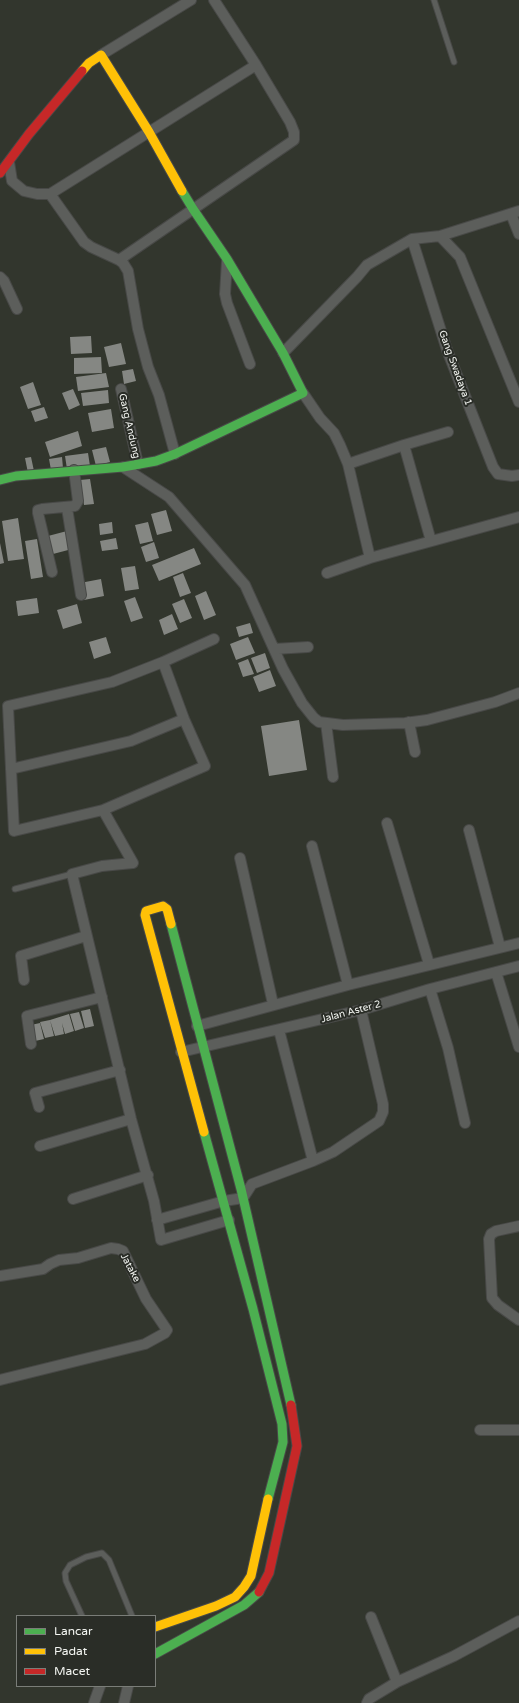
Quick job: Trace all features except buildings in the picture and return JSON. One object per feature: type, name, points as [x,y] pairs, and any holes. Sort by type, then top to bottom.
[{"type":"street","points":[[0,173],[29,134],[89,64],[101,55],[191,0]]},
{"type":"street","points":[[119,260],[294,140],[294,132],[290,122],[256,64],[214,0]]},
{"type":"street","points":[[101,55],[149,132],[193,209],[215,243],[228,258],[283,353],[303,393],[320,418],[334,433],[348,464],[370,558]]},
{"type":"street","points":[[9,162],[12,181],[24,191],[37,194],[50,194],[256,64]]},
{"type":"street","points":[[50,194],[84,242],[91,247],[119,260],[128,271],[138,329],[148,367],[159,395],[175,454]]},
{"type":"street","points":[[283,353],[367,265],[412,239],[440,236],[515,212],[519,234]]},
{"type":"street","points":[[440,236],[460,257],[519,402]]},
{"type":"street","name":"Gang Swadaya 1","points":[[412,239],[447,350],[493,467],[498,474],[512,476],[519,475]]},
{"type":"street","points":[[228,258],[225,294],[250,364]]},
{"type":"street","points":[[0,277],[4,281],[17,309]]},
{"type":"street","name":"Gang Andung","points":[[121,389],[138,464]]},
{"type":"street","points":[[0,480],[16,476],[123,467],[156,461],[175,454],[303,393]]},
{"type":"street","points":[[348,464],[448,432]]},
{"type":"street","points":[[404,445],[431,541]]},
{"type":"street","points":[[123,467],[169,497],[245,585],[283,669],[302,703],[319,722],[343,725],[409,722],[445,716],[519,693]]},
{"type":"street","points":[[52,572],[38,513],[40,509],[67,508],[75,506],[78,501],[74,470]]},
{"type":"street","points":[[67,508],[81,595]]},
{"type":"street","points":[[327,573],[370,558],[519,517]]},
{"type":"street","points":[[163,662],[184,719],[205,766],[103,810],[14,831],[8,706],[112,682],[163,662],[214,639]]},
{"type":"street","points":[[274,649],[308,647]]},
{"type":"street","points":[[11,769],[131,741],[184,719]]},
{"type":"street","points":[[409,722],[415,752]]},
{"type":"street","points":[[326,724],[333,777]]},
{"type":"street","points":[[103,810],[132,863],[102,866],[72,874],[131,1119],[148,1175],[161,1240],[230,1220]]},
{"type":"street","points":[[387,823],[429,964]]},
{"type":"street","points":[[469,830],[500,947]]},
{"type":"street","points":[[312,846],[348,984]]},
{"type":"street","points":[[240,858],[273,1004]]},
{"type":"street","points":[[156,1627],[216,1606],[235,1597],[251,1576],[270,1488],[283,1442],[282,1424],[230,1220],[145,915],[146,911],[161,906],[167,909],[238,1178],[291,1402],[297,1446],[269,1573],[260,1591],[244,1605],[156,1653]]},
{"type":"street","points":[[24,980],[21,956],[86,936]]},
{"type":"street","points":[[197,1026],[348,984],[519,943]]},
{"type":"street","name":"Jalan Aster 2","points":[[182,1052],[361,1010],[430,989],[519,966]]},
{"type":"street","points":[[496,972],[519,1047]]},
{"type":"street","points":[[430,989],[448,1048],[465,1122]]},
{"type":"street","points":[[31,1044],[27,1016],[102,998]]},
{"type":"street","points":[[157,1220],[224,1201],[243,1198],[252,1184],[333,1152],[379,1121],[383,1112],[361,1010]]},
{"type":"street","points":[[511,1020],[519,1026]]},
{"type":"street","points":[[279,1030],[313,1161]]},
{"type":"street","points":[[39,1107],[35,1093],[120,1070]]},
{"type":"street","points":[[40,1146],[131,1119]]},
{"type":"street","points":[[73,1199],[148,1175]]},
{"type":"street","points":[[220,1184],[238,1178],[252,1184]]},
{"type":"street","points":[[519,1226],[496,1230],[491,1234],[489,1239],[492,1298],[498,1305],[519,1320]]},
{"type":"street","name":"Jatake","points":[[0,1276],[43,1269],[59,1260],[78,1258],[111,1248],[123,1251],[146,1299],[167,1330],[165,1333],[145,1344],[0,1380]]},
{"type":"street","points":[[480,1430],[519,1430]]},
{"type":"street","points":[[283,1442],[297,1446]]},
{"type":"street","points":[[371,1617],[397,1682]]},
{"type":"street","points":[[367,1703],[369,1699],[397,1682],[454,1656],[519,1620]]},
{"type":"street","points":[[94,1703],[100,1687]]},
{"type":"street","points":[[124,1703],[128,1687]]},
{"type":"lane","points":[[434,0],[454,62]]},
{"type":"lane","points":[[15,889],[72,874]]},
{"type":"lane","points":[[82,1615],[66,1581],[65,1573],[70,1565],[86,1557],[102,1553],[108,1560],[132,1615]]},
{"type":"shaded area","points":[[0,0],[519,0],[519,1703],[0,1703]]},
{"type":"traffic: fast","points":[[0,480],[16,476],[123,467],[156,461],[175,454],[303,393],[283,353],[227,259],[182,191]]},
{"type":"traffic: fast","points":[[171,924],[241,1189],[291,1405]]},
{"type":"traffic: fast","points":[[204,1132],[253,1309],[282,1424],[283,1442],[268,1499]]},
{"type":"traffic: fast","points":[[156,1653],[244,1605],[259,1592]]},
{"type":"traffic: slow","points":[[82,71],[89,63],[101,55],[149,132],[182,191]]},
{"type":"traffic: slow","points":[[171,924],[167,909],[163,906],[146,911],[145,915],[204,1132]]},
{"type":"traffic: slow","points":[[156,1627],[216,1606],[235,1597],[244,1587],[251,1576],[268,1499]]},
{"type":"traffic: jam","points":[[0,173],[29,134],[82,71]]},
{"type":"traffic: jam","points":[[259,1592],[269,1573],[297,1446],[291,1405]]}]
